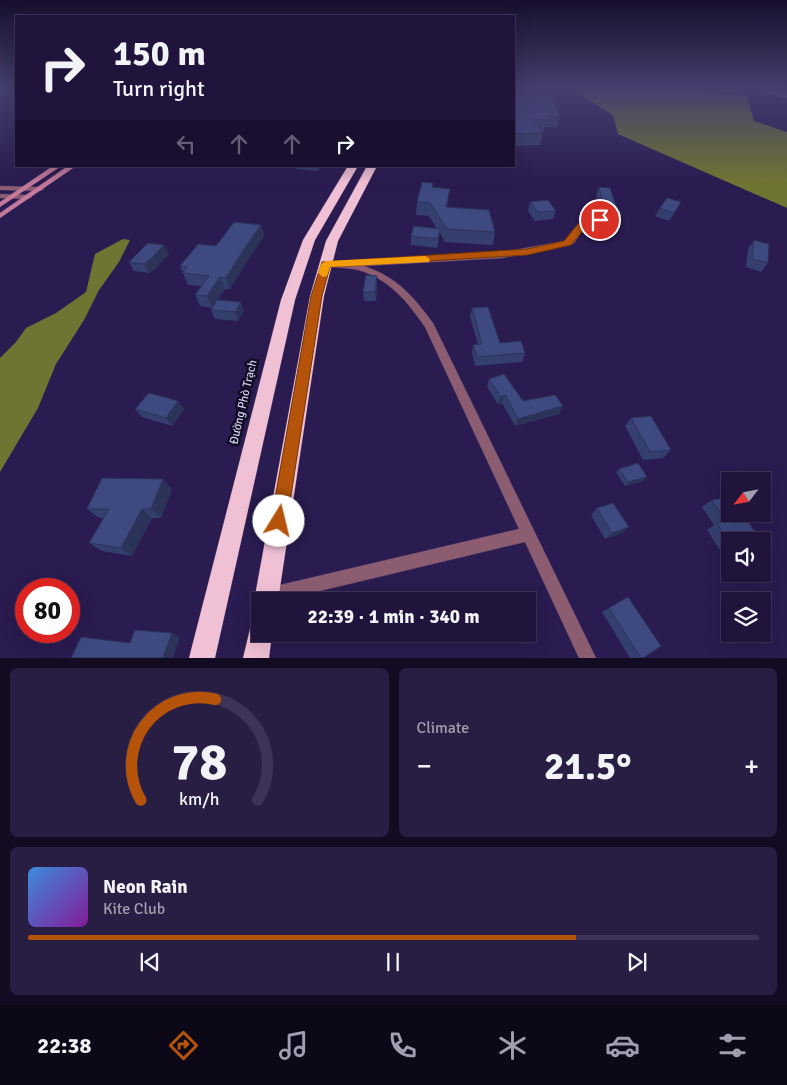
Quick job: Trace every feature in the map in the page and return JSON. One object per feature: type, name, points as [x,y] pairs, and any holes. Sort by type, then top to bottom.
[{"type":"highway","name":"Đường Phò Trạch","points":[[202,658],[288,300],[309,240],[352,167]]},
{"type":"highway","points":[[268,592],[317,296],[332,241],[371,167]]},
{"type":"highway","points":[[256,658],[259,642]]},
{"type":"street","points":[[0,205],[56,167]]},
{"type":"street","points":[[0,216],[72,167]]},
{"type":"street","points":[[0,188],[40,188]]},
{"type":"street","points":[[0,196],[28,197]]},
{"type":"street","points":[[326,264],[527,252],[568,243],[582,226],[600,220]]},
{"type":"street","points":[[345,264],[385,277],[420,312],[429,326],[588,658]]},
{"type":"street","points":[[295,592],[529,534]]},
{"type":"shaded area","points":[[615,121],[754,121],[787,132],[787,208],[618,134]]},
{"type":"shaded area","points":[[123,239],[130,240],[119,262],[99,290],[84,320],[56,364],[38,408],[0,472],[0,358],[16,342],[26,328],[56,313],[86,292],[95,254]]},
{"type":"building","points":[[515,121],[534,121],[543,133],[515,134]]},
{"type":"building","points":[[422,182],[433,183],[432,187],[450,189],[446,207],[489,210],[495,232],[447,229],[430,203],[417,202]]},
{"type":"building","points":[[599,187],[610,188],[615,203],[622,214],[608,214],[609,211],[604,208],[599,200],[602,200]]},
{"type":"building","points":[[667,198],[681,202],[674,213],[660,208]]},
{"type":"building","points":[[548,200],[556,211],[538,212],[530,202]]},
{"type":"building","points":[[234,222],[261,225],[226,278],[220,277],[207,296],[195,295],[209,276],[182,273],[187,267],[180,266],[198,244],[216,246]]},
{"type":"building","points":[[414,226],[440,229],[438,239],[411,236]]},
{"type":"building","points":[[754,240],[769,244],[768,263],[752,259]]},
{"type":"building","points":[[148,243],[164,245],[144,264],[129,262]]},
{"type":"building","points":[[366,275],[377,276],[375,292],[363,292]]},
{"type":"building","points":[[217,300],[241,302],[235,312],[211,310]]},
{"type":"building","points":[[488,307],[500,343],[521,341],[525,353],[477,357],[473,345],[482,344],[472,308]]},
{"type":"building","points":[[504,374],[523,401],[555,395],[563,406],[518,419],[505,395],[501,397],[489,379]]},
{"type":"building","points":[[149,393],[178,401],[166,418],[135,409]]},
{"type":"building","points":[[651,416],[671,450],[650,452],[631,418]]},
{"type":"building","points":[[638,463],[647,477],[628,482],[619,469]]},
{"type":"building","points":[[102,478],[163,479],[151,509],[142,509],[121,548],[89,543],[109,509],[87,509]]},
{"type":"building","points":[[721,498],[721,514],[712,500]]},
{"type":"building","points":[[613,503],[629,527],[612,533],[597,508]]},
{"type":"building","points":[[748,522],[755,532],[722,532],[717,523]]},
{"type":"building","points":[[628,597],[661,646],[643,658],[641,658],[609,608]]},
{"type":"building","points":[[135,630],[172,633],[163,658],[71,658],[78,643],[80,643],[81,637],[130,643]]},
{"type":"slow traffic","points":[[323,273],[326,264],[425,259]]},
{"type":"route","points":[[279,521],[317,296],[326,264],[503,255],[527,252],[568,243],[582,226],[600,220]]}]
